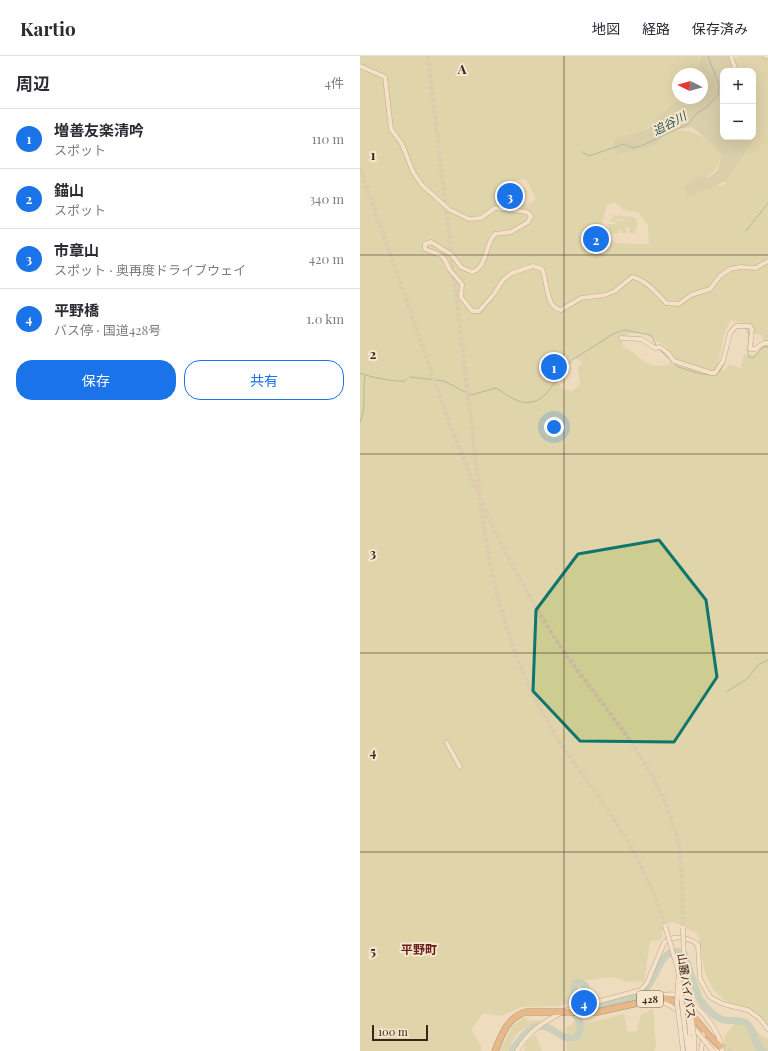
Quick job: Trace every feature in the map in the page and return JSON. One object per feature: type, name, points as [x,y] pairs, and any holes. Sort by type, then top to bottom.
[{"type":"highway","name":"428","points":[[496,1051],[507,1026],[519,1014],[526,1012],[579,1013],[611,1010],[649,999],[665,998],[674,1001],[685,1009],[703,1033],[721,1048]]},
{"type":"street","points":[[731,56],[735,68]]},
{"type":"street","points":[[360,66],[385,77],[391,129],[404,147],[417,179],[444,206],[456,214],[469,219],[481,218],[495,208],[527,212],[531,216],[528,222],[511,232],[498,233],[491,238],[481,266],[472,272],[461,267],[452,255],[431,242],[425,244],[425,249],[442,256],[450,270],[460,280],[462,284],[461,298],[472,311],[479,311],[504,280],[512,273],[533,266],[542,269],[546,278],[550,302],[554,307],[561,310],[581,298],[605,295],[615,291],[632,277],[638,279],[657,293],[666,303],[679,304],[691,295],[710,288],[720,276],[730,269],[741,267],[756,268],[768,261]]},
{"type":"street","points":[[621,338],[641,339],[668,353],[674,361],[683,365],[714,373],[723,361],[733,327],[738,325],[750,326],[752,329],[750,349],[755,349],[764,343],[768,343]]},
{"type":"street","points":[[447,743],[460,767]]},
{"type":"street","name":"山麓バイパス","points":[[666,926],[678,970],[689,1051]]},
{"type":"street","name":"山麓バイパス","points":[[683,928],[685,978],[691,1001],[692,1035],[689,1051]]},
{"type":"street","points":[[517,1051],[526,1036],[560,1013],[641,990],[647,983],[664,943],[668,939],[675,937],[690,940],[698,945],[700,979],[710,997],[723,1004],[748,1010],[760,1018],[768,1029]]},
{"type":"street","points":[[678,970],[677,997],[683,1051]]},
{"type":"street","points":[[649,999],[674,994],[688,1001],[714,1028],[720,1041],[721,1048]]},
{"type":"street","points":[[611,1010],[650,1002],[664,1002],[679,1012],[703,1033],[713,1051]]},
{"type":"street","points":[[701,1051],[703,1033]]},
{"type":"street","points":[[692,1035],[694,1051]]},
{"type":"highlighted area","points":[[659,540],[706,600],[717,677],[674,742],[580,741],[533,691],[536,610],[578,554]]},
{"type":"green space","points":[[360,56],[699,56],[699,60],[712,67],[708,70],[708,68],[672,68],[672,104],[681,104],[666,131],[689,131],[719,147],[720,158],[718,165],[706,180],[714,185],[724,185],[732,163],[751,140],[756,140],[756,68],[736,68],[732,61],[739,56],[768,56],[768,1026],[754,1011],[727,1002],[714,991],[705,973],[698,934],[674,922],[664,924],[661,940],[650,941],[644,981],[627,982],[613,977],[578,981],[574,1003],[558,1006],[522,1007],[501,1016],[483,1013],[471,1030],[481,1045],[481,1051],[360,1051]],"holes":[[[526,179],[536,199],[527,205],[512,195],[510,188],[515,181]],[[614,202],[624,210],[638,212],[648,225],[649,244],[619,243],[601,236],[597,236],[587,241],[584,237],[589,231],[597,232],[601,228],[607,205]],[[732,320],[753,326],[754,334],[762,335],[762,347],[755,355],[744,354],[741,368],[729,364],[725,370],[716,369],[726,329]],[[642,332],[667,347],[672,358],[669,365],[653,365],[643,361],[623,347],[622,341],[627,334]],[[575,358],[582,362],[578,368],[580,385],[572,391],[564,390],[556,381],[557,377],[562,368]]]},
{"type":"green space","points":[[700,56],[731,56],[738,68],[720,68],[720,140],[754,140],[726,181],[687,198],[684,186],[702,176],[707,179],[718,170],[721,155],[716,147],[692,127],[667,131],[656,145],[616,155],[613,140],[649,129],[660,115],[674,104],[708,104],[708,68],[699,68]]},
{"type":"green space","points":[[524,187],[528,191],[526,195],[522,196],[525,198],[524,200],[514,191],[514,189],[516,189],[517,192]]},
{"type":"green space","points":[[609,215],[633,217],[637,220],[637,228],[635,230],[636,233],[628,232],[630,231],[629,227],[625,228],[628,233],[622,233],[621,228],[617,234],[610,233],[608,224],[618,224],[609,220],[613,218],[618,221],[627,220],[616,219]]},
{"type":"green space","points":[[653,1009],[656,1046],[654,1051],[567,1051],[566,1028],[575,1021],[588,1023],[624,1014],[628,1032],[637,1031],[641,1015]]},
{"type":"green space","points":[[524,1017],[530,1021],[543,1020],[521,1030],[515,1037],[508,1051],[499,1051],[513,1026]]},
{"type":"green space","points":[[737,1021],[749,1021],[762,1037],[768,1039],[768,1051],[724,1051],[725,1035]]},
{"type":"green space","points":[[535,1034],[542,1051],[524,1051],[525,1044]]},
{"type":"waterway","name":"追谷川","points":[[582,152],[589,156],[624,144],[633,148],[641,146],[688,124],[697,113],[708,106],[718,95],[719,85],[708,56]]},
{"type":"waterway","points":[[746,231],[768,203]]},
{"type":"waterway","points":[[746,328],[749,334],[749,357],[753,358],[763,347],[768,347]]},
{"type":"waterway","points":[[410,377],[444,381],[471,395],[496,388],[514,399],[532,402],[545,395],[572,360],[613,334],[624,330],[651,335],[656,345]]},
{"type":"waterway","points":[[659,349],[678,367],[701,374],[714,375]]},
{"type":"waterway","points":[[717,374],[723,366],[727,352]]},
{"type":"waterway","points":[[360,373],[388,380],[404,381],[407,379]]},
{"type":"waterway","points":[[360,422],[364,405],[365,375]]},
{"type":"waterway","points":[[726,692],[747,679],[759,664],[768,660]]},
{"type":"waterway","points":[[512,1051],[524,1034],[535,1027],[547,1027],[568,1038],[577,1037],[580,1029],[580,1023],[572,1010],[575,983],[583,983],[587,989],[592,1005],[625,1000],[643,992],[648,987],[664,958],[675,952],[684,953],[699,998],[706,1007],[721,1019],[746,1023],[751,1029],[758,1046],[764,1051]]},
{"type":"tunnel","points":[[428,56],[481,506],[496,591],[513,646],[535,699],[557,737],[609,811],[632,848],[651,886],[665,926]]},
{"type":"tunnel","points":[[360,168],[451,428],[478,493]]},
{"type":"tunnel","points":[[482,503],[501,543],[533,603],[569,659],[643,760],[666,804],[677,840],[681,865],[683,928]]},
{"type":"tunnel","points":[[720,1046],[731,1051]]},
{"type":"place","name":"市章山","points":[[510,196]]},
{"type":"place","name":"錨山","points":[[596,239]]},
{"type":"place","name":"増善友楽清吟","points":[[554,367]]},
{"type":"place","name":"平野橋","points":[[584,1003]]},
{"type":"district","name":"平野町","points":[[419,949]]}]
